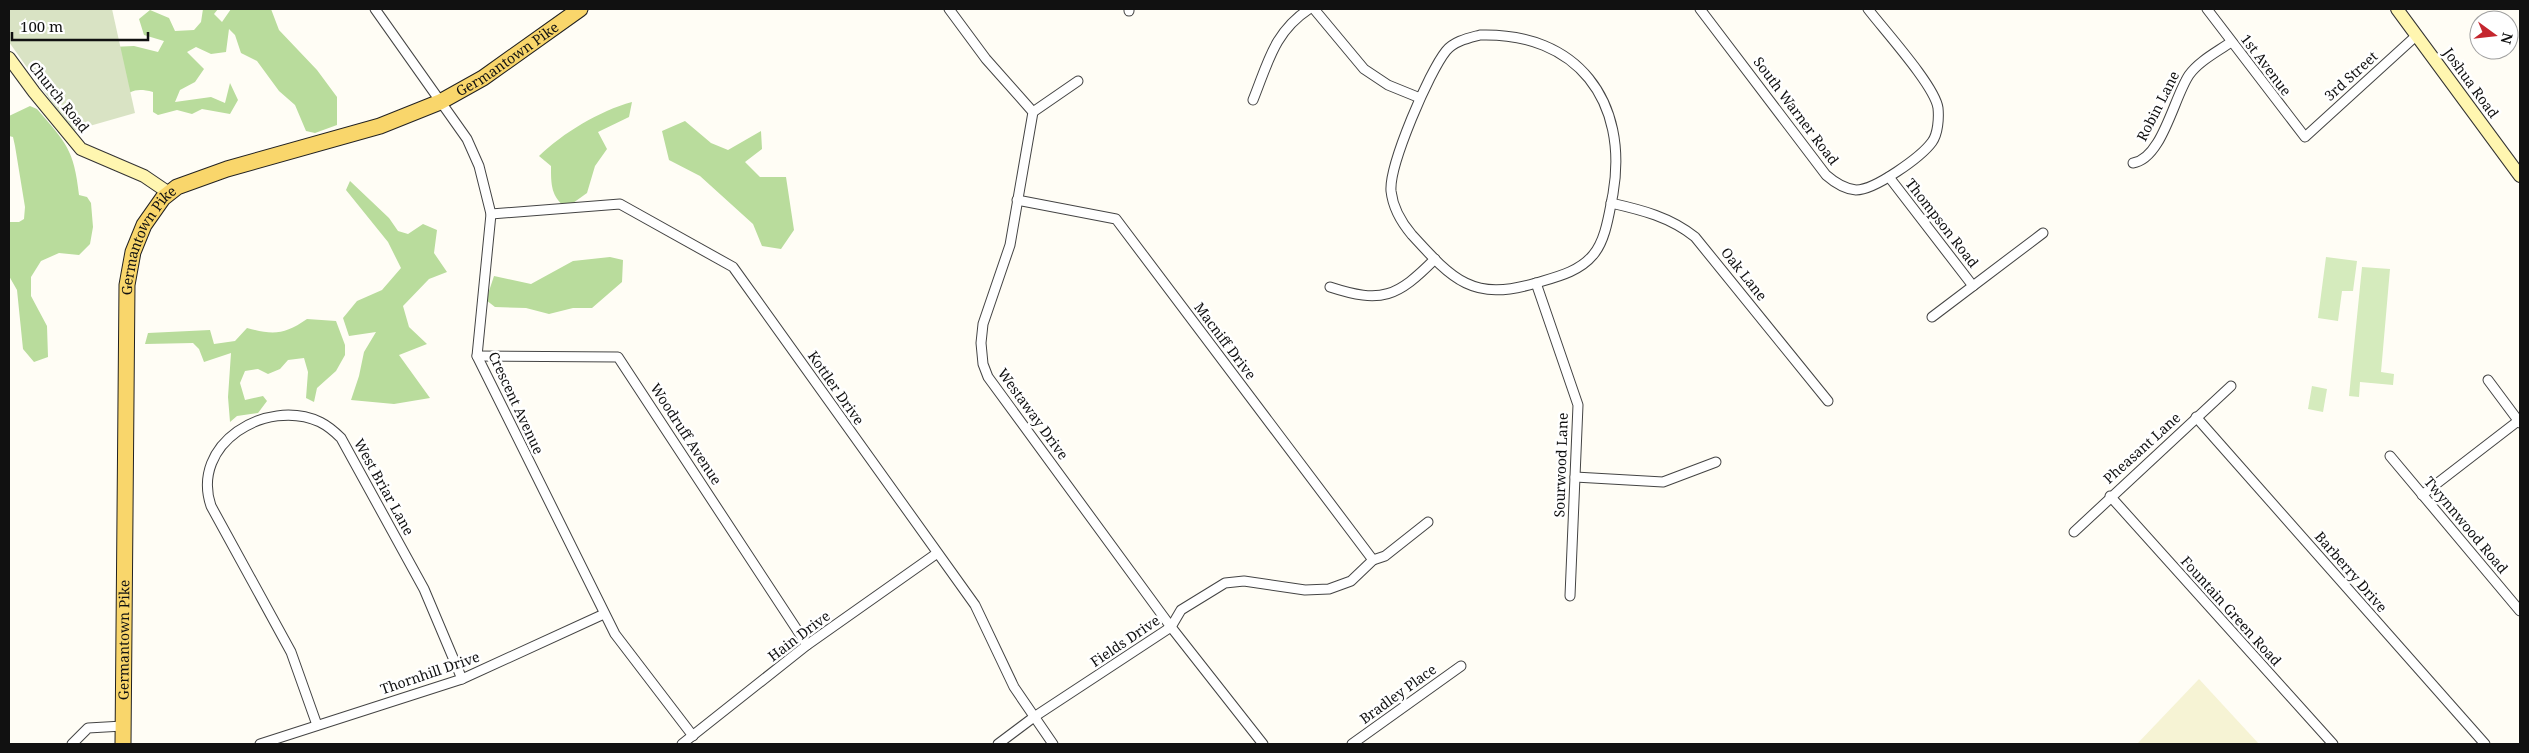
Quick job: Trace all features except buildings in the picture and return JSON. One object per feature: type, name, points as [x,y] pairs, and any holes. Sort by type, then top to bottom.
[{"type":"main road","name":"Germantown Pike","points":[[123,744],[128,280],[134,252],[144,225],[156,206],[169,193],[190,182],[226,169],[380,126],[440,102],[483,78],[580,9]]},
{"type":"street","name":"Crescent Avenue","points":[[375,9],[471,148],[479,166],[491,214],[477,356],[615,634],[692,736]]},
{"type":"street","points":[[949,9],[986,59],[1032,112],[1078,81]]},
{"type":"street","points":[[1253,100],[1280,35],[1296,18],[1309,9]]},
{"type":"street","points":[[1314,9],[1364,69],[1388,85],[1420,98]]},
{"type":"street","name":"South Warner Road","points":[[1700,9],[1826,175],[1839,185],[1856,190],[1867,188],[1889,177],[1932,142],[1938,124],[1936,100],[1928,86],[1868,9]]},
{"type":"street","name":"1st Avenue","points":[[2207,9],[2305,137]]},
{"type":"street","name":"Joshua Road","points":[[2397,9],[2520,176]]},
{"type":"street","points":[[1492,35],[1522,37],[1555,49],[1583,72],[1602,97],[1609,110],[1617,157],[1611,203],[1599,246],[1592,256],[1570,273],[1510,290],[1486,290],[1473,287],[1462,281],[1435,259],[1402,223],[1394,207],[1391,191],[1394,167],[1420,98],[1434,68],[1447,49],[1468,38],[1492,35]]},
{"type":"street","name":"3rd Street","points":[[2305,137],[2417,35]]},
{"type":"street","name":"Robin Lane","points":[[2133,164],[2144,159],[2155,144],[2167,124],[2179,92],[2190,74],[2231,42]]},
{"type":"street","name":"Church Road","points":[[9,58],[34,92],[82,149],[144,176],[169,193]]},
{"type":"street","name":"Westaway Drive","points":[[1032,112],[1010,244],[982,324],[983,364],[988,377],[1171,628],[1263,744]]},
{"type":"street","name":"Thompson Road","points":[[1889,177],[1973,286]]},
{"type":"street","name":"Macniff Drive","points":[[1017,200],[1116,219],[1373,560]]},
{"type":"street","name":"Oak Lane","points":[[1611,203],[1656,214],[1681,226],[1695,237],[1828,401]]},
{"type":"street","name":"Kottler Drive","points":[[491,214],[620,204],[734,267],[936,554],[975,605],[1014,687],[1054,744]]},
{"type":"street","name":"Thompson Road","points":[[1932,317],[2043,233]]},
{"type":"street","points":[[1330,287],[1360,296],[1393,293],[1407,286],[1435,259]]},
{"type":"street","name":"Sourwood Lane","points":[[1536,283],[1576,397],[1578,416],[1570,596]]},
{"type":"street","name":"Woodruff Avenue","points":[[477,356],[618,357],[807,645]]},
{"type":"street","points":[[2422,495],[2519,422],[2488,380]]},
{"type":"street","name":"Pheasant Lane","points":[[2074,532],[2110,496],[2230,386]]},
{"type":"street","name":"West Briar Lane","points":[[317,725],[291,652],[207,495],[208,476],[218,449],[236,432],[259,420],[282,416],[305,418],[320,422],[341,438],[424,589],[462,679]]},
{"type":"street","name":"Barberry Drive","points":[[2196,418],[2485,744]]},
{"type":"street","name":"Twynnwood Road","points":[[2390,456],[2520,611]]},
{"type":"street","points":[[1575,477],[1663,482],[1716,462]]},
{"type":"street","name":"Fountain Green Road","points":[[2110,496],[2332,744]]},
{"type":"street","name":"Fields Drive","points":[[998,744],[1034,717],[1171,628],[1181,610],[1224,583],[1244,581],[1305,590],[1328,589],[1351,581],[1373,560],[1384,556],[1428,522]]},
{"type":"street","name":"Hain Drive","points":[[682,744],[807,645],[936,554]]},
{"type":"street","name":"Thornhill Drive","points":[[260,744],[462,679],[604,614]]},
{"type":"street","name":"Bradley Place","points":[[1352,744],[1461,666]]},
{"type":"street","points":[[72,744],[88,728],[123,726]]},
{"type":"shaded area","points":[[2199,679],[2259,744],[2137,744]]},
{"type":"green space","points":[[9,9],[112,9],[135,113],[72,131],[9,42]]},
{"type":"green space","points":[[203,9],[218,9],[214,14],[222,22],[231,9],[271,9],[279,30],[317,70],[337,97],[337,125],[315,133],[306,131],[295,105],[279,91],[257,61],[241,53],[235,35],[229,29],[226,52],[211,54],[196,47],[187,52],[204,69],[195,82],[180,90],[175,102],[211,97],[225,103],[230,83],[238,100],[230,114],[202,109],[192,114],[177,110],[158,115],[153,112],[153,92],[143,90],[131,92],[120,99],[111,47],[134,46],[158,52],[164,41],[144,35],[139,19],[150,10],[169,18],[175,31],[194,30],[201,22]]},
{"type":"green space","points":[[632,102],[629,117],[598,132],[607,149],[595,166],[587,193],[566,208],[557,199],[553,190],[551,166],[539,156],[570,131],[594,117]]},
{"type":"green space","points":[[30,106],[37,109],[62,139],[67,148],[74,167],[79,195],[87,197],[91,203],[93,227],[90,244],[79,255],[59,253],[41,261],[31,277],[31,296],[47,326],[48,357],[34,362],[23,349],[17,290],[9,276],[9,222],[19,222],[24,219],[25,207],[13,137],[9,136],[9,116]]},
{"type":"green space","points":[[685,121],[711,143],[728,150],[761,131],[762,149],[745,162],[760,177],[786,177],[794,230],[781,249],[762,246],[753,224],[700,176],[669,160],[662,131]]},
{"type":"green space","points":[[350,181],[389,218],[398,231],[408,234],[423,224],[437,230],[434,253],[447,272],[429,279],[403,306],[409,327],[427,344],[399,355],[430,398],[394,404],[351,400],[364,352],[376,332],[349,336],[343,318],[357,301],[382,290],[401,268],[388,242],[346,190]]},
{"type":"green space","points":[[610,257],[623,260],[622,282],[592,308],[573,308],[549,314],[526,308],[495,307],[486,300],[494,276],[531,284],[573,261]]},
{"type":"green space","points":[[2326,257],[2357,261],[2353,291],[2342,291],[2338,321],[2318,318]]},
{"type":"green space","points":[[2362,267],[2390,269],[2381,372],[2394,374],[2393,385],[2360,382],[2359,397],[2349,396]]},
{"type":"green space","points":[[307,319],[336,321],[345,345],[345,355],[336,371],[317,388],[314,402],[306,398],[308,372],[304,358],[288,360],[280,369],[268,374],[258,369],[245,371],[240,383],[245,400],[263,396],[267,401],[258,413],[237,416],[230,422],[228,397],[231,353],[204,362],[199,349],[193,343],[145,344],[148,333],[210,330],[214,344],[235,341],[247,328],[264,332],[285,331]]},
{"type":"green space","points":[[2312,386],[2327,389],[2323,412],[2308,409]]}]
